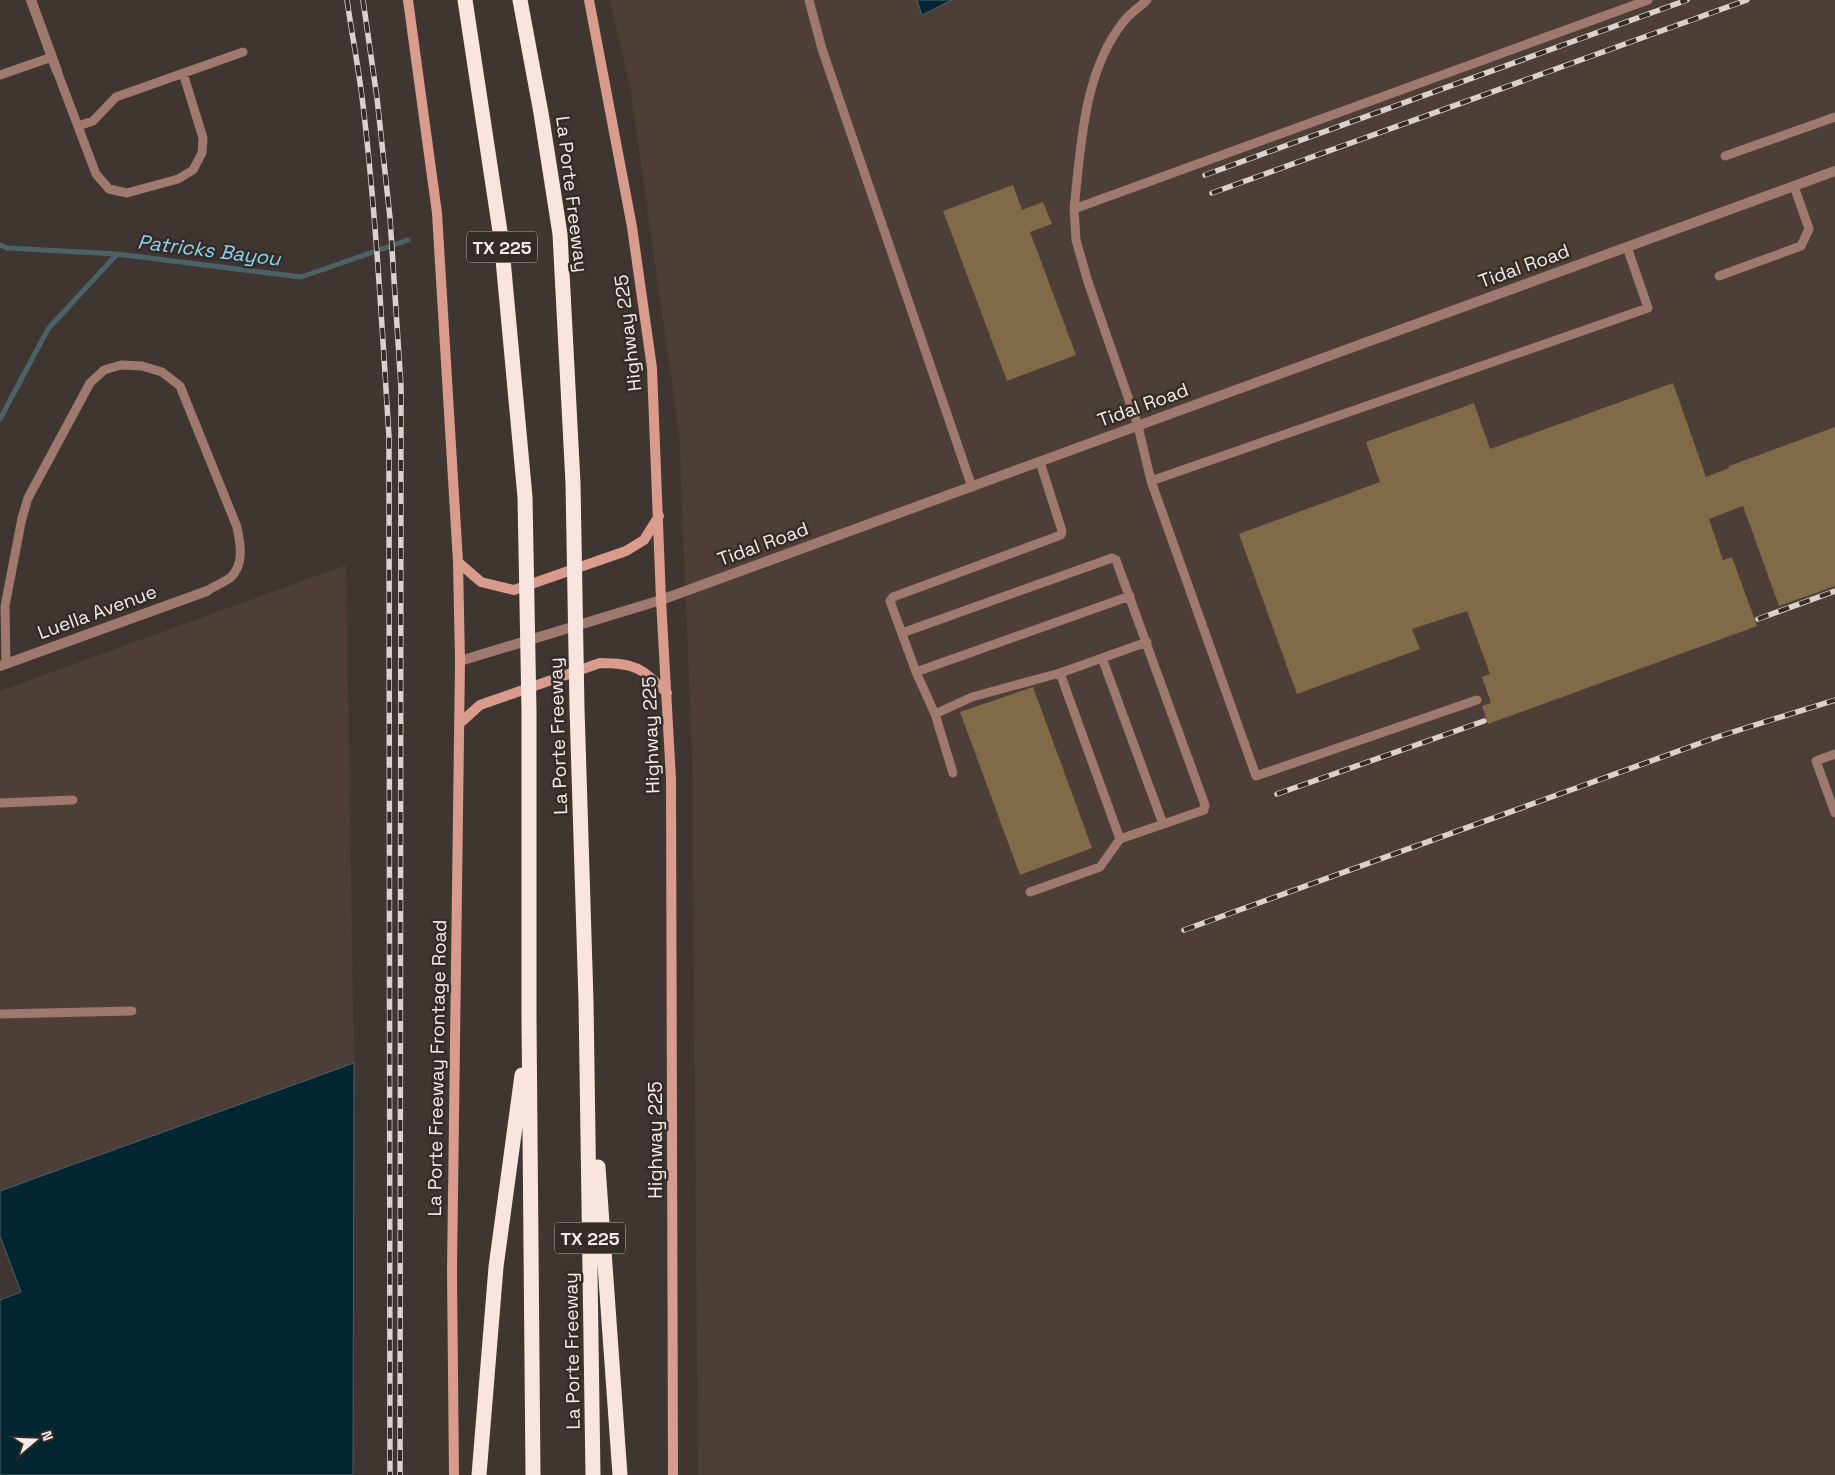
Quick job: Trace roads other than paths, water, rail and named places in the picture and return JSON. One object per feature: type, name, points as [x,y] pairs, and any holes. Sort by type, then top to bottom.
[{"type":"highway","name":"La Porte Freeway","points":[[465,0],[501,238],[525,496],[529,711],[529,1019],[533,1475]]},
{"type":"highway","name":"La Porte Freeway","points":[[520,0],[541,113],[560,234],[573,483],[577,708],[586,1001],[594,1475]]},
{"type":"highway","points":[[586,1001],[620,1475]]},
{"type":"highway","points":[[479,1475],[496,1267],[529,1019]]},
{"type":"main road","points":[[408,0],[437,213],[458,562],[460,661]]},
{"type":"main road","name":"Highway 225","points":[[589,0],[632,227],[652,368],[661,600],[672,779],[673,1475]]},
{"type":"main road","points":[[458,562],[481,582],[514,590],[626,551],[644,540],[659,516]]},
{"type":"main road","name":"La Porte Freeway Frontage Road","points":[[454,1475],[452,1271],[460,661]]},
{"type":"main road","points":[[459,724],[480,705],[600,664],[621,663],[643,670],[667,693]]},
{"type":"street","points":[[31,0],[58,71]]},
{"type":"street","name":"Tidal Road","points":[[460,661],[661,600],[1835,171]]},
{"type":"street","name":"Luella Avenue","points":[[3,665],[207,591]]},
{"type":"lane","points":[[809,0],[822,49],[972,487]]},
{"type":"lane","points":[[1147,0],[1124,20],[1105,50],[1091,88],[1081,145],[1074,209],[1076,240],[1088,282],[1138,426],[1151,482],[1256,776],[1477,700]]},
{"type":"lane","points":[[1074,209],[1648,0]]},
{"type":"lane","points":[[78,126],[93,121],[116,97],[243,52]]},
{"type":"lane","points":[[0,75],[52,58]]},
{"type":"lane","points":[[58,71],[96,174],[109,189],[128,193],[178,179],[193,170],[202,152],[204,138],[183,73]]},
{"type":"lane","points":[[1725,156],[1835,117]]},
{"type":"lane","points":[[1719,276],[1802,246],[1809,229],[1794,186]]},
{"type":"lane","points":[[1151,482],[1648,308],[1627,247]]},
{"type":"lane","points":[[3,665],[5,606],[22,518],[28,498],[90,383],[104,370],[120,365],[142,366],[162,372],[180,386],[237,526],[241,545],[240,561],[232,576],[207,591]]},
{"type":"lane","points":[[953,773],[935,714],[916,672],[890,601],[893,597],[1061,535],[1062,531],[1040,462]]},
{"type":"lane","points":[[902,633],[1112,558],[1116,560],[1205,805],[1204,810],[1120,839],[1100,867],[1030,892]]},
{"type":"lane","points":[[916,672],[1130,596]]},
{"type":"lane","points":[[935,714],[972,697],[1060,673],[1147,642]]},
{"type":"lane","points":[[1102,658],[1163,824]]},
{"type":"lane","points":[[1060,673],[1120,839]]},
{"type":"lane","points":[[1835,754],[1816,761],[1835,813]]},
{"type":"lane","points":[[0,802],[73,800]]},
{"type":"lane","points":[[0,1014],[132,1011]]},
{"type":"water","points":[[917,0],[952,0],[922,15]]},
{"type":"water","points":[[354,1063],[353,1475],[0,1475],[0,1300],[21,1292],[0,1236],[0,1191]]},
{"type":"waterway","name":"Patricks Bayou","points":[[0,245],[7,248],[117,254],[301,277],[408,240]]},
{"type":"waterway","points":[[0,419],[48,329],[117,254]]},
{"type":"railway","points":[[347,0],[368,146],[389,437],[390,1475]]},
{"type":"railway","points":[[363,0],[377,98],[390,218],[401,387],[400,1475]]},
{"type":"railway","points":[[1205,175],[1687,0]]},
{"type":"railway","points":[[1212,193],[1747,0]]},
{"type":"railway","points":[[1758,619],[1835,591]]},
{"type":"railway","points":[[1184,930],[1720,736],[1835,700]]},
{"type":"railway","points":[[1277,794],[1484,721]]}]
